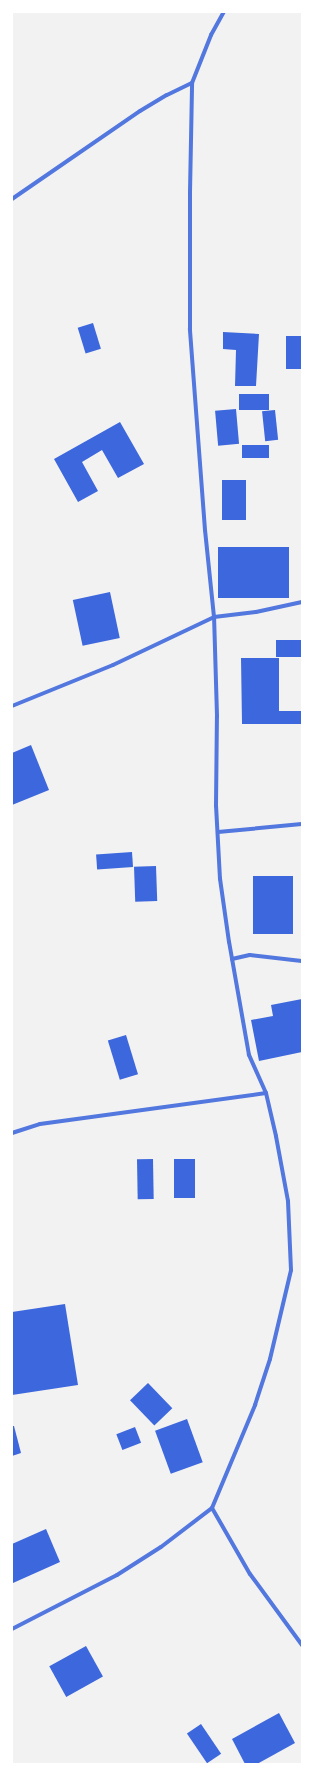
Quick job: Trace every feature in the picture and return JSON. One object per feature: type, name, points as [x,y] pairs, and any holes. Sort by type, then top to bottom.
[{"type":"street","points":[[12,1629],[117,1575],[161,1548],[212,1508],[257,1398],[270,1359],[291,1270],[288,1201],[276,1136],[266,1093],[250,1055],[232,959],[220,878],[214,617],[202,499],[190,329],[192,83],[211,35],[224,12]]},
{"type":"street","points":[[12,199],[140,111],[167,95],[192,83]]},
{"type":"street","points":[[12,706],[113,664],[214,617],[256,612],[302,602]]},
{"type":"street","points":[[218,832],[302,824]]},
{"type":"street","points":[[232,959],[250,956],[302,961]]},
{"type":"street","points":[[12,1133],[40,1124],[266,1093]]},
{"type":"street","points":[[212,1508],[250,1574],[302,1646]]},
{"type":"building","points":[[93,323],[101,349],[86,353],[78,328]]},
{"type":"building","points":[[223,332],[259,334],[256,386],[235,386],[236,350],[223,349]]},
{"type":"building","points":[[286,336],[302,336],[302,369],[286,369]]},
{"type":"building","points":[[239,394],[269,394],[269,410],[239,410]]},
{"type":"building","points":[[236,409],[239,444],[218,446],[215,411]]},
{"type":"building","points":[[275,410],[278,440],[265,441],[262,411]]},
{"type":"building","points":[[120,422],[144,464],[118,478],[102,450],[82,462],[98,491],[78,502],[54,459]]},
{"type":"building","points":[[242,445],[269,445],[269,458],[242,458]]},
{"type":"building","points":[[222,480],[246,480],[246,520],[222,520]]},
{"type":"building","points":[[218,547],[289,547],[289,598],[218,598]]},
{"type":"building","points":[[110,592],[120,638],[83,646],[73,600]]},
{"type":"building","points":[[276,640],[302,640],[302,657],[276,657]]},
{"type":"building","points":[[241,658],[279,658],[279,711],[302,711],[302,724],[242,724]]},
{"type":"building","points":[[31,745],[49,790],[12,805],[12,753]]},
{"type":"building","points":[[132,852],[133,867],[97,869],[96,855]]},
{"type":"building","points":[[156,866],[157,901],[135,902],[134,867]]},
{"type":"building","points":[[253,876],[293,876],[293,934],[253,934]]},
{"type":"building","points":[[302,999],[302,1052],[259,1061],[251,1020],[273,1016],[271,1005]]},
{"type":"building","points":[[126,1035],[138,1074],[120,1080],[108,1041]]},
{"type":"building","points":[[137,1159],[153,1159],[154,1199],[138,1199]]},
{"type":"building","points":[[174,1159],[195,1159],[195,1198],[174,1198]]},
{"type":"building","points":[[65,1304],[78,1385],[12,1395],[12,1312]]},
{"type":"building","points":[[148,1383],[172,1408],[154,1426],[130,1400]]},
{"type":"building","points":[[187,1419],[203,1462],[171,1474],[155,1431]]},
{"type":"building","points":[[12,1426],[14,1426],[21,1453],[12,1456]]},
{"type":"building","points":[[135,1427],[141,1443],[122,1450],[116,1434]]},
{"type":"building","points":[[46,1529],[60,1562],[13,1583],[12,1544]]},
{"type":"building","points":[[86,1646],[103,1677],[66,1697],[49,1666]]},
{"type":"building","points":[[279,1713],[295,1743],[257,1764],[245,1764],[232,1739]]},
{"type":"building","points":[[201,1724],[221,1754],[207,1763],[187,1734]]}]
